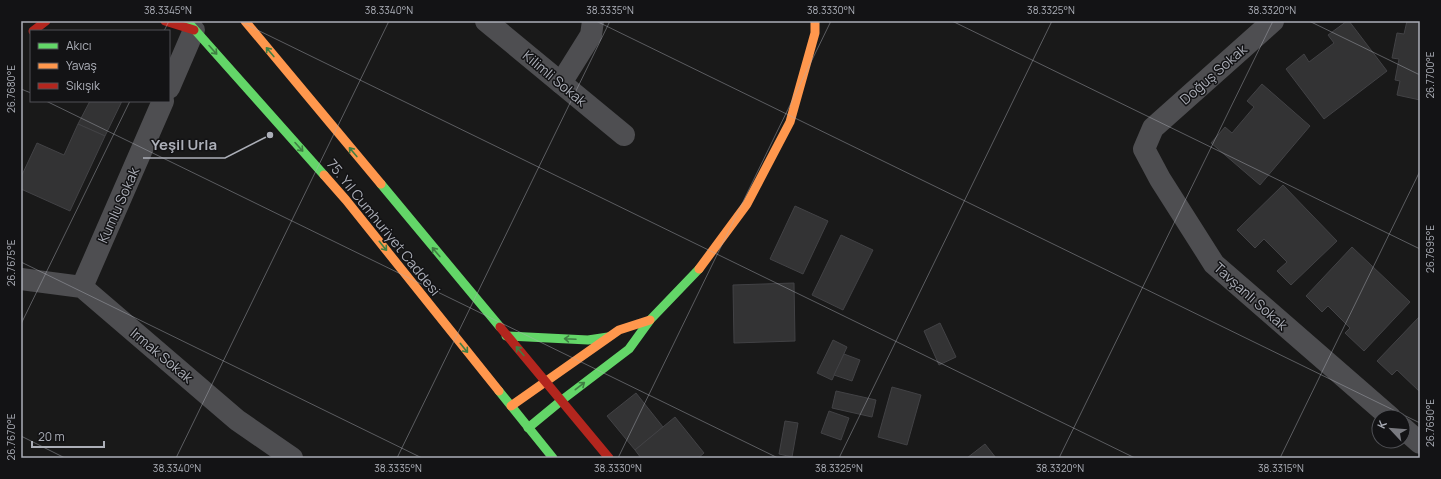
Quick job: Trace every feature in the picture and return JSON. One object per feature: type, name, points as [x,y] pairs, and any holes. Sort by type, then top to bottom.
[{"type":"main road","points":[[35,30],[46,21]]},
{"type":"main road","points":[[165,21],[191,25]]},
{"type":"main road","name":"75. Yıl Cumhuriyet Caddesi","points":[[245,21],[609,458]]},
{"type":"main road","points":[[528,428],[629,348],[650,320],[696,274],[746,204],[790,122],[815,33],[815,21]]},
{"type":"main road","name":"75. Yıl Cumhuriyet Caddesi","points":[[191,25],[346,200],[553,458]]},
{"type":"main road","points":[[510,406],[619,330],[650,320]]},
{"type":"main road","points":[[506,336],[588,340],[609,337]]},
{"type":"street","name":"Kilimli Sokak","points":[[486,21],[624,135]]},
{"type":"street","points":[[561,83],[591,35],[593,21]]},
{"type":"street","name":"Doğuş Sokak","points":[[1144,149],[1153,128],[1273,21]]},
{"type":"street","points":[[170,85],[191,25]]},
{"type":"street","name":"Kumlu Sokak","points":[[82,288],[163,102]]},
{"type":"street","name":"Tavşanlı Sokak","points":[[1144,149],[1160,179],[1214,264],[1381,409]]},
{"type":"street","points":[[21,279],[82,288]]},
{"type":"street","name":"Irmak Sokak","points":[[82,288],[237,420],[292,458]]},
{"type":"street","points":[[1411,435],[1420,443]]},
{"type":"building","points":[[1349,21],[1387,71],[1324,119],[1286,69],[1304,54],[1309,62],[1334,43],[1328,35]]},
{"type":"building","points":[[1407,21],[1420,21],[1420,100],[1397,95],[1400,81],[1395,80],[1399,59],[1392,58],[1397,33],[1404,34]]},
{"type":"building","points":[[1262,84],[1310,126],[1260,185],[1211,143],[1225,127],[1232,133],[1254,107],[1247,101]]},
{"type":"building","points":[[89,102],[122,102],[105,136],[78,124]]},
{"type":"building","points":[[78,124],[105,136],[70,211],[21,189],[21,177],[37,143],[64,155]]},
{"type":"building","points":[[1283,185],[1337,241],[1291,285],[1277,271],[1287,262],[1264,239],[1255,248],[1237,230]]},
{"type":"building","points":[[795,206],[828,221],[803,274],[770,259]]},
{"type":"building","points":[[841,235],[873,250],[843,310],[812,295]]},
{"type":"building","points":[[1352,247],[1410,302],[1364,351],[1345,333],[1350,328],[1328,306],[1322,312],[1306,296]]},
{"type":"building","points":[[794,283],[795,341],[734,343],[733,285]]},
{"type":"building","points":[[1420,316],[1420,392],[1397,370],[1392,375],[1377,361]]},
{"type":"building","points":[[940,323],[956,357],[939,365],[924,331]]},
{"type":"building","points":[[833,340],[847,347],[832,380],[817,373]]},
{"type":"building","points":[[844,354],[860,360],[852,381],[834,375]]},
{"type":"building","points":[[892,387],[921,395],[907,445],[878,437]]},
{"type":"building","points":[[836,391],[876,400],[872,417],[832,408]]},
{"type":"building","points":[[636,393],[663,427],[635,450],[607,416]]},
{"type":"building","points":[[829,411],[849,418],[841,440],[821,433]]},
{"type":"building","points":[[675,417],[704,453],[698,458],[641,458],[635,450]]},
{"type":"building","points":[[785,421],[798,423],[792,457],[779,454]]},
{"type":"building","points":[[985,444],[996,458],[967,458]]},
{"type":"traffic: fast","points":[[187,21],[324,175]]},
{"type":"traffic: fast","points":[[381,184],[500,327]]},
{"type":"traffic: fast","points":[[528,428],[629,349],[650,320],[699,269]]},
{"type":"traffic: fast","points":[[506,336],[588,340],[608,337]]},
{"type":"traffic: fast","points":[[499,391],[553,458]]},
{"type":"traffic: slow","points":[[245,21],[381,184]]},
{"type":"traffic: slow","points":[[699,269],[747,204],[790,122],[815,33],[815,21]]},
{"type":"traffic: slow","points":[[324,175],[346,200],[499,391]]},
{"type":"traffic: slow","points":[[511,406],[619,330],[650,320]]},
{"type":"traffic: jam","points":[[34,30],[46,21]]},
{"type":"traffic: jam","points":[[165,21],[194,30]]},
{"type":"traffic: jam","points":[[500,327],[609,458]]},
{"type":"place","name":"Yeşil Urla","points":[[270,135]]}]
